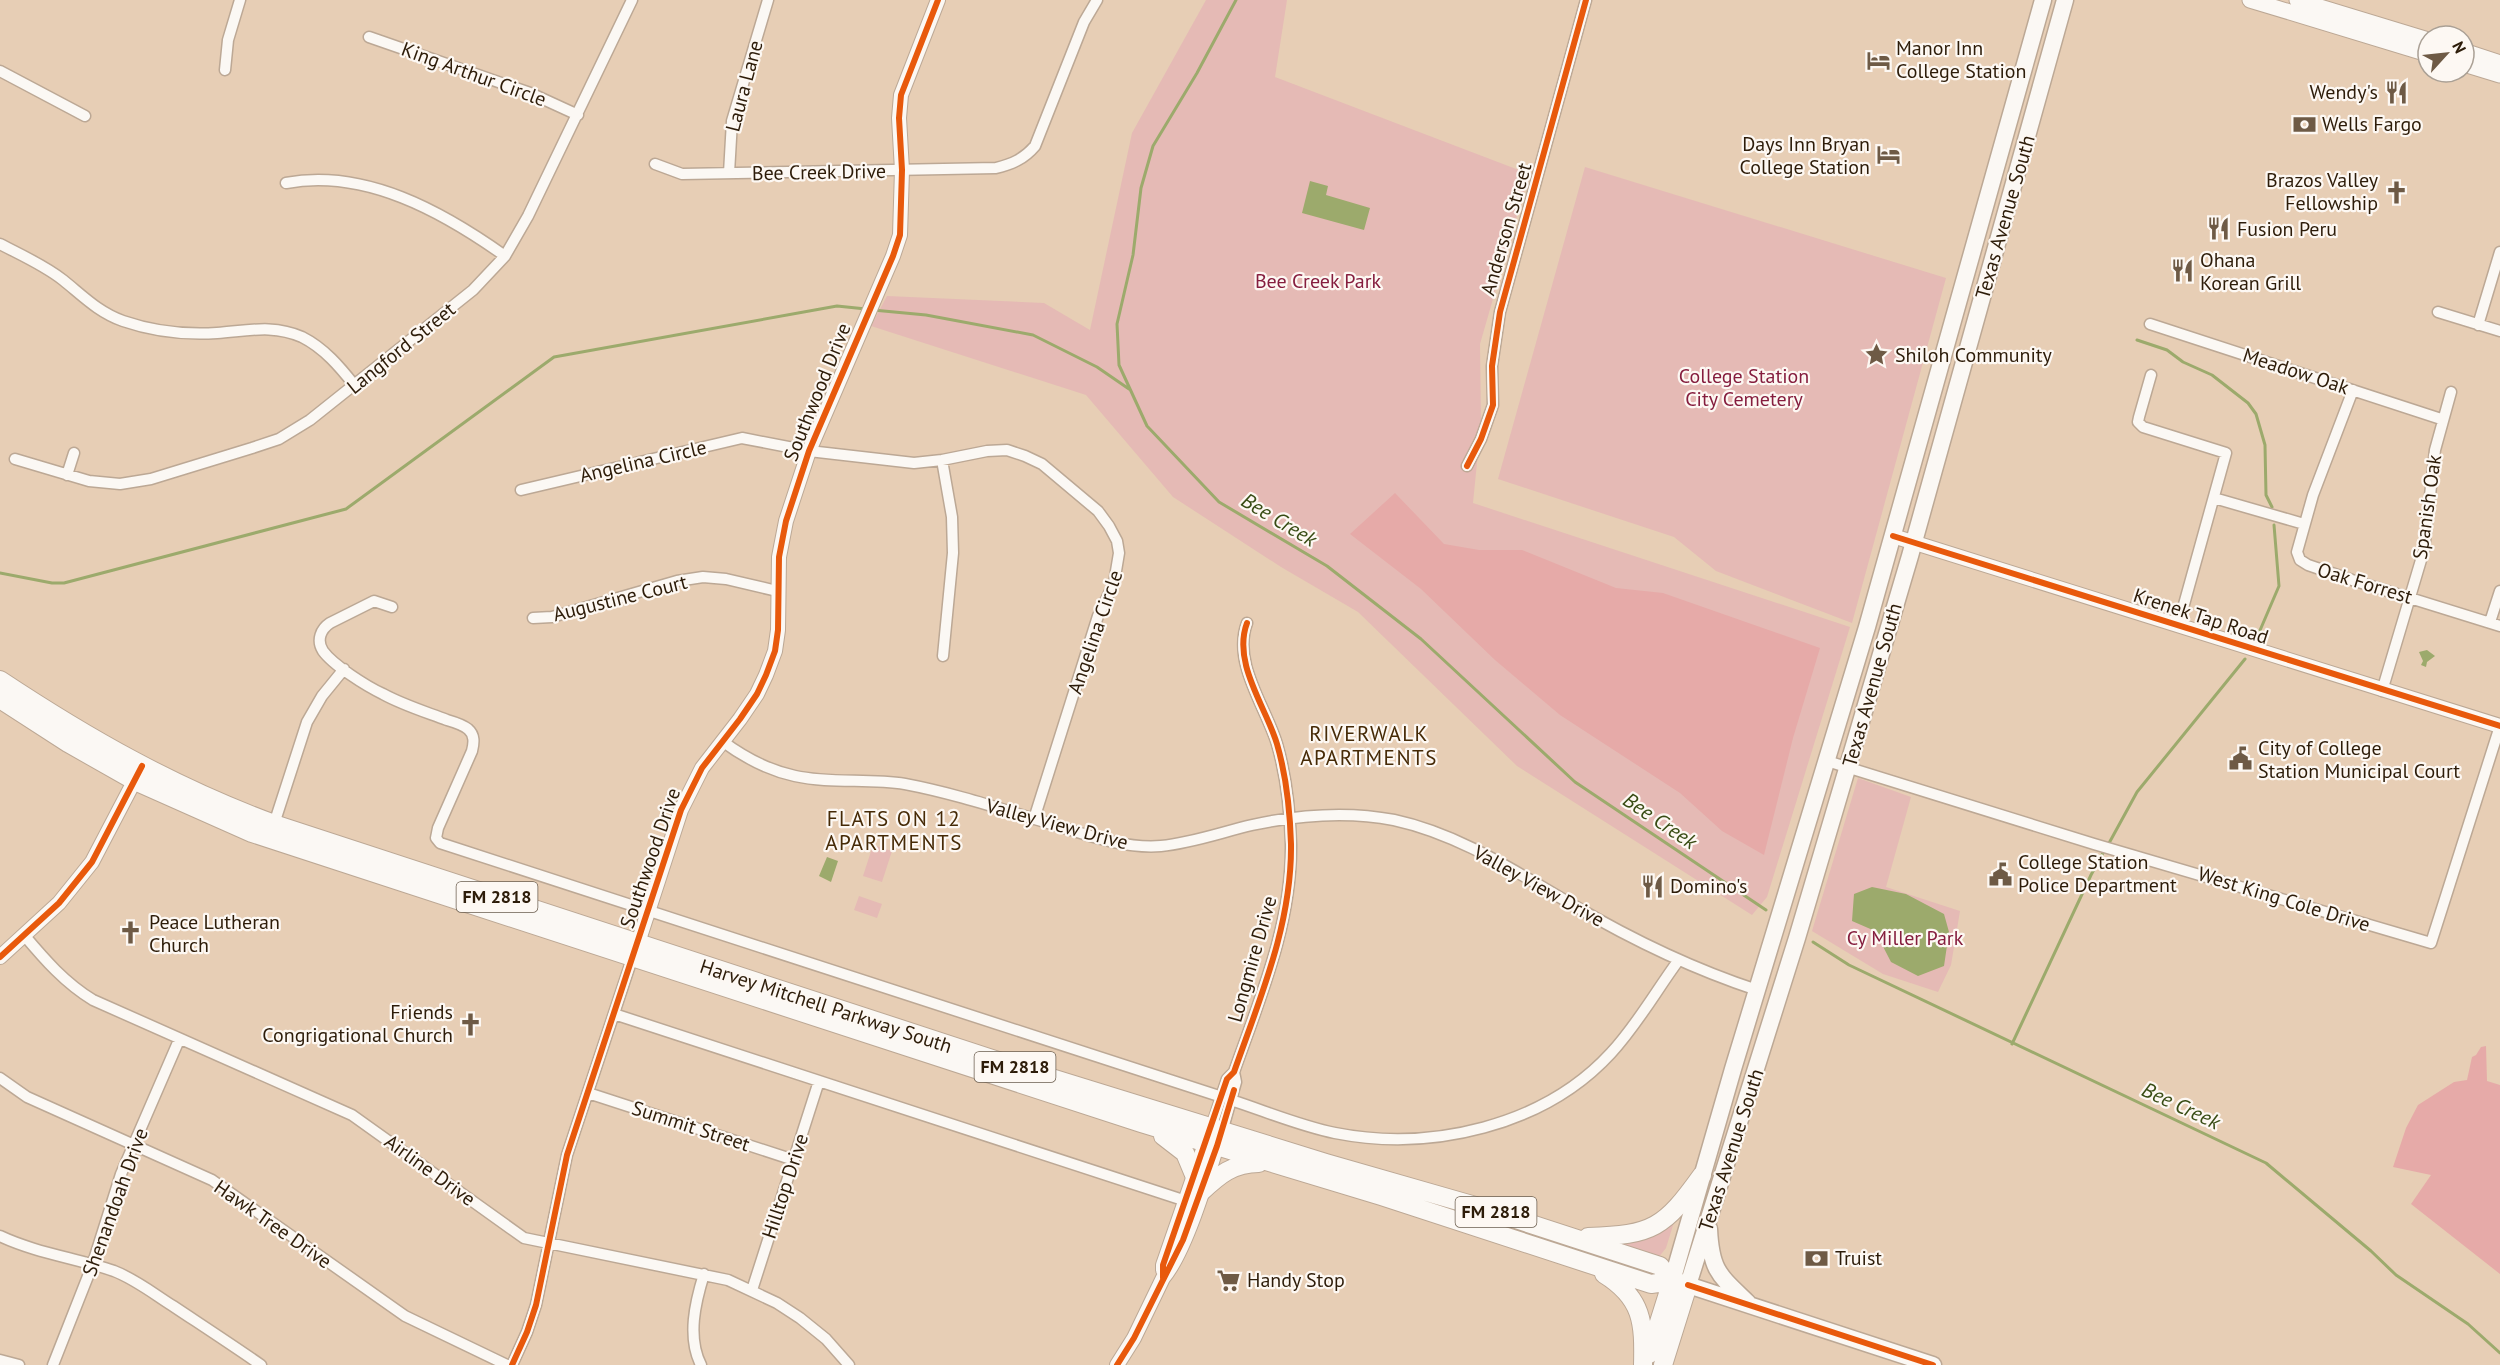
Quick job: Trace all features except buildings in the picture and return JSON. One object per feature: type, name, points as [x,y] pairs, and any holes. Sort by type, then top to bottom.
[{"type":"highway","name":"Harvey Mitchell Parkway South","points":[[0,680],[138,773],[252,833],[635,952],[1214,1137],[1479,1207],[1660,1266],[1680,1283]]},
{"type":"highway","name":"Harvey Mitchell Parkway South","points":[[0,699],[68,743],[138,773],[274,824],[635,952],[1141,1124],[1214,1137],[1273,1164],[1381,1196],[1654,1285],[1680,1283]]},
{"type":"highway","points":[[1141,1124],[1179,1146],[1190,1162],[1194,1190],[1239,1164],[1273,1164]]},
{"type":"highway","points":[[1572,1237],[1626,1236],[1653,1227],[1680,1206],[1702,1175]]},
{"type":"highway","points":[[1587,1264],[1614,1280],[1633,1299],[1643,1322],[1645,1365]]},
{"type":"highway","name":"Texas Avenue South","points":[[1645,1365],[1680,1283]]},
{"type":"highway","name":"Texas Avenue South","points":[[1663,1365],[1680,1283]]},
{"type":"main road","name":"Texas Avenue South","points":[[1680,1283],[1702,1175],[1893,536],[2043,0]]},
{"type":"main road","name":"Texas Avenue South","points":[[1680,1283],[1708,1221],[1760,1059],[1848,767],[1914,542],[2065,0]]},
{"type":"main road","points":[[2250,0],[2306,9],[2326,16],[2332,10],[2416,36]]},
{"type":"main road","points":[[2295,7],[2373,38],[2416,51]]},
{"type":"main road","points":[[2373,38],[2385,34],[2404,40],[2413,35]]},
{"type":"main road","points":[[2476,55],[2500,63]]},
{"type":"main road","points":[[2476,68],[2500,75]]},
{"type":"main road","points":[[1996,166],[2017,172]]},
{"type":"main road","points":[[1779,993],[1772,975],[1785,929],[1781,912]]},
{"type":"main road","points":[[1757,990],[1764,994],[1764,1004],[1754,1039],[1760,1059]]},
{"type":"main road","points":[[1708,1221],[1711,1258],[1715,1269],[1750,1306]]},
{"type":"main road","name":"Harvey Mitchell Parkway South","points":[[1680,1283],[1933,1365]]},
{"type":"street","points":[[225,70],[228,39],[240,0]]},
{"type":"street","name":"Langford Street","points":[[15,459],[89,481],[120,484],[151,479],[279,439],[355,386],[473,290],[505,256],[528,216],[632,0]]},
{"type":"street","name":"Laura Lane","points":[[729,173],[732,121],[768,0]]},
{"type":"street","name":"Southwood Drive","points":[[512,1365],[527,1332],[566,1162],[681,810],[702,768],[757,694],[775,651],[778,630],[777,591],[780,548],[809,451],[900,235],[902,170],[899,118],[901,95],[938,0]]},
{"type":"street","name":"Bee Creek Drive","points":[[655,164],[682,174],[996,168],[1010,165],[1035,146],[1084,22],[1097,0]]},
{"type":"street","name":"Anderson Street","points":[[1467,466],[1481,439],[1493,405],[1492,366],[1500,312],[1586,0]]},
{"type":"street","name":"King Arthur Circle","points":[[369,37],[530,93],[578,115]]},
{"type":"street","points":[[0,71],[85,116]]},
{"type":"street","points":[[286,183],[305,179],[345,183],[416,202],[449,218],[505,256]]},
{"type":"street","points":[[0,244],[46,268],[100,311],[121,320],[143,327],[178,332],[216,333],[257,328],[275,329],[301,337],[319,348],[340,367],[355,386]]},
{"type":"street","points":[[2478,325],[2500,252]]},
{"type":"street","points":[[2438,312],[2500,331]]},
{"type":"street","name":"Meadow Oak","points":[[2150,324],[2441,419]]},
{"type":"street","points":[[2151,375],[2138,422],[2143,427],[2226,453],[2178,626]]},
{"type":"street","name":"Oak Forrest","points":[[2353,390],[2313,495],[2297,552],[2300,560],[2319,569],[2495,624]]},
{"type":"street","name":"Spanish Oak","points":[[2382,691],[2424,550],[2432,468],[2441,419],[2451,392]]},
{"type":"street","name":"Angelina Circle","points":[[521,490],[742,438],[809,451],[914,463],[942,460],[987,450],[1007,450],[1042,464],[1098,511],[1110,526],[1117,541],[1119,566],[1114,583],[1098,616],[1034,819]]},
{"type":"street","points":[[67,475],[74,453]]},
{"type":"street","points":[[942,460],[952,517],[953,553],[943,656]]},
{"type":"street","points":[[2214,498],[2304,524]]},
{"type":"street","name":"Krenek Tap Road","points":[[1893,536],[2382,691],[2500,726]]},
{"type":"street","name":"Augustine Court","points":[[532,618],[552,617],[677,581],[703,577],[726,579],[777,591]]},
{"type":"street","points":[[2495,624],[2500,591]]},
{"type":"street","points":[[392,607],[374,601],[324,628],[320,635],[323,650],[344,669],[383,694],[461,725],[473,735],[472,751],[438,828],[436,838],[447,847],[1334,1133],[1382,1139],[1413,1140],[1443,1137],[1526,1112],[1573,1086],[1610,1054],[1629,1032],[1678,961]]},
{"type":"street","name":"Longmire Drive","points":[[1117,1365],[1134,1338],[1184,1240],[1194,1190],[1226,1099],[1236,1082],[1234,1072],[1286,913],[1290,885],[1289,818],[1277,745],[1247,665],[1243,635],[1247,623]]},
{"type":"street","points":[[274,824],[307,722],[322,696],[344,669]]},
{"type":"street","name":"West King Cole Drive","points":[[1827,761],[2094,844],[2431,943],[2500,726]]},
{"type":"street","name":"Valley View Drive","points":[[722,741],[747,759],[798,777],[903,784],[1131,845],[1155,846],[1186,842],[1251,825],[1289,818],[1322,815],[1393,820],[1427,829],[1468,846],[1678,961],[1757,990]]},
{"type":"street","points":[[0,957],[59,903],[92,862],[138,773]]},
{"type":"street","name":"Airline Drive","points":[[24,935],[53,969],[74,988],[93,1000],[352,1115],[524,1238],[728,1280],[752,1290],[800,1318],[826,1340],[849,1365]]},
{"type":"street","points":[[614,1014],[819,1081],[1194,1190]]},
{"type":"street","name":"Shenandoah Drive","points":[[53,1365],[92,1266],[121,1174],[179,1040]]},
{"type":"street","name":"Hawk Tree Drive","points":[[0,1078],[27,1097],[221,1186],[405,1316],[507,1365]]},
{"type":"street","name":"Hilltop Drive","points":[[752,1290],[819,1081]]},
{"type":"street","name":"Summit Street","points":[[588,1093],[794,1160]]},
{"type":"street","points":[[0,1236],[22,1246],[68,1256],[92,1266],[114,1271],[143,1286],[261,1365]]},
{"type":"street","points":[[701,1365],[695,1350],[693,1334],[699,1290],[704,1274]]},
{"type":"street","points":[[0,1360],[19,1365]]},
{"type":"green space","name":"Bee Creek Park","points":[[1206,0],[1287,0],[1275,77],[1529,174],[1480,344],[1481,423],[1473,503],[1850,627],[1767,897],[1752,915],[1517,766],[1358,612],[1281,567],[1173,497],[1086,395],[871,326],[887,296],[1044,303],[1090,330],[1132,133]]},
{"type":"green space","name":"College Station City Cemetery","points":[[1585,167],[1946,278],[1852,623],[1716,571],[1674,537],[1498,479]]},
{"type":"green space","name":"Cy Miller Park","points":[[1858,778],[1911,797],[1886,887],[1960,911],[1951,965],[1938,992],[1883,974],[1812,931]]},
{"type":"green space","points":[[873,845],[892,851],[882,882],[863,876]]},
{"type":"green space","points":[[859,896],[882,904],[877,918],[854,910]]},
{"type":"green space","points":[[1674,1222],[1666,1248],[1658,1258],[1613,1241]]},
{"type":"shaded area","points":[[1310,181],[1328,186],[1326,195],[1370,208],[1364,230],[1302,213]]},
{"type":"shaded area","points":[[1395,493],[1444,544],[1479,550],[1522,550],[1616,588],[1663,593],[1820,648],[1793,738],[1764,855],[1722,831],[1680,793],[1560,715],[1495,660],[1421,589],[1350,534]]},
{"type":"shaded area","points":[[2427,650],[2435,656],[2427,662],[2426,667],[2421,665],[2423,661],[2419,652]]},
{"type":"shaded area","points":[[827,857],[838,861],[831,882],[819,876]]},
{"type":"shaded area","points":[[1872,887],[1906,894],[1944,914],[1949,932],[1944,966],[1918,976],[1891,962],[1875,931],[1852,921],[1854,894]]},
{"type":"shaded area","points":[[2486,1046],[2487,1081],[2500,1085],[2500,1274],[2411,1204],[2431,1175],[2393,1167],[2406,1128],[2418,1105],[2454,1082],[2467,1080],[2472,1057],[2481,1047]]},
{"type":"waterway","name":"Bee Creek","points":[[1236,0],[1197,73],[1153,146],[1141,188],[1133,255],[1117,324],[1119,365],[1147,426],[1219,502],[1327,566],[1421,639],[1575,782],[1766,910]]},
{"type":"waterway","points":[[0,573],[52,583],[64,583],[346,509],[554,357],[837,306],[866,309]]},
{"type":"waterway","points":[[873,310],[926,315],[1033,335],[1097,367],[1129,389]]},
{"type":"waterway","points":[[2137,340],[2167,350],[2183,362],[2212,375],[2248,403],[2256,414],[2265,445],[2266,495],[2272,507]]},
{"type":"waterway","points":[[2255,642],[2279,586],[2274,525]]},
{"type":"waterway","points":[[2108,845],[2137,792],[2245,659]]},
{"type":"waterway","points":[[2012,1044],[2104,851]]},
{"type":"waterway","name":"Bee Creek","points":[[1813,942],[1849,965],[2266,1163],[2371,1251],[2396,1275],[2468,1324],[2500,1353]]},
{"type":"cycle path","points":[[512,1365],[536,1305],[567,1155],[681,810],[702,768],[757,694],[775,651],[778,630],[779,557],[786,521],[809,451],[900,235],[902,170],[899,118],[901,95],[938,0]]},
{"type":"cycle path","points":[[1467,466],[1481,439],[1493,405],[1492,366],[1500,312],[1586,0]]},
{"type":"cycle path","points":[[1893,536],[2500,726]]},
{"type":"cycle path","points":[[1163,1278],[1163,1265],[1227,1079],[1234,1072],[1273,960],[1290,874],[1290,819],[1283,768],[1272,730],[1247,669],[1244,654],[1247,623]]},
{"type":"cycle path","points":[[0,957],[59,903],[92,862],[142,766]]},
{"type":"cycle path","points":[[1117,1365],[1134,1338],[1183,1240],[1217,1146],[1234,1090]]},
{"type":"cycle path","points":[[1688,1285],[1933,1365]]},
{"type":"place","name":"Manor Inn College Station","points":[[1878,60]]},
{"type":"place","name":"Wendy's","points":[[2396,92]]},
{"type":"place","name":"Wells Fargo","points":[[2304,124]]},
{"type":"place","name":"Days Inn Bryan College Station","points":[[1888,155]]},
{"type":"place","name":"Brazos Valley Fellowship","points":[[2396,192]]},
{"type":"place","name":"Fusion Peru","points":[[2219,229]]},
{"type":"place","name":"Ohana Korean Grill","points":[[2182,271]]},
{"type":"place","name":"Shiloh Community","points":[[1877,355]]},
{"type":"place","name":"City of College Station Municipal Court","points":[[2240,759]]},
{"type":"place","name":"College Station Police Department","points":[[2000,874]]},
{"type":"place","name":"Domino's","points":[[1652,886]]},
{"type":"place","name":"Peace Lutheran Church","points":[[131,933]]},
{"type":"place","name":"Friends Congrigational Church","points":[[471,1024]]},
{"type":"place","name":"Truist","points":[[1817,1258]]},
{"type":"place","name":"Handy Stop","points":[[1229,1280]]},
{"type":"district","name":"RIVERWALK APARTMENTS","points":[[1369,746]]},
{"type":"district","name":"FLATS ON 12 APARTMENTS","points":[[894,831]]}]
